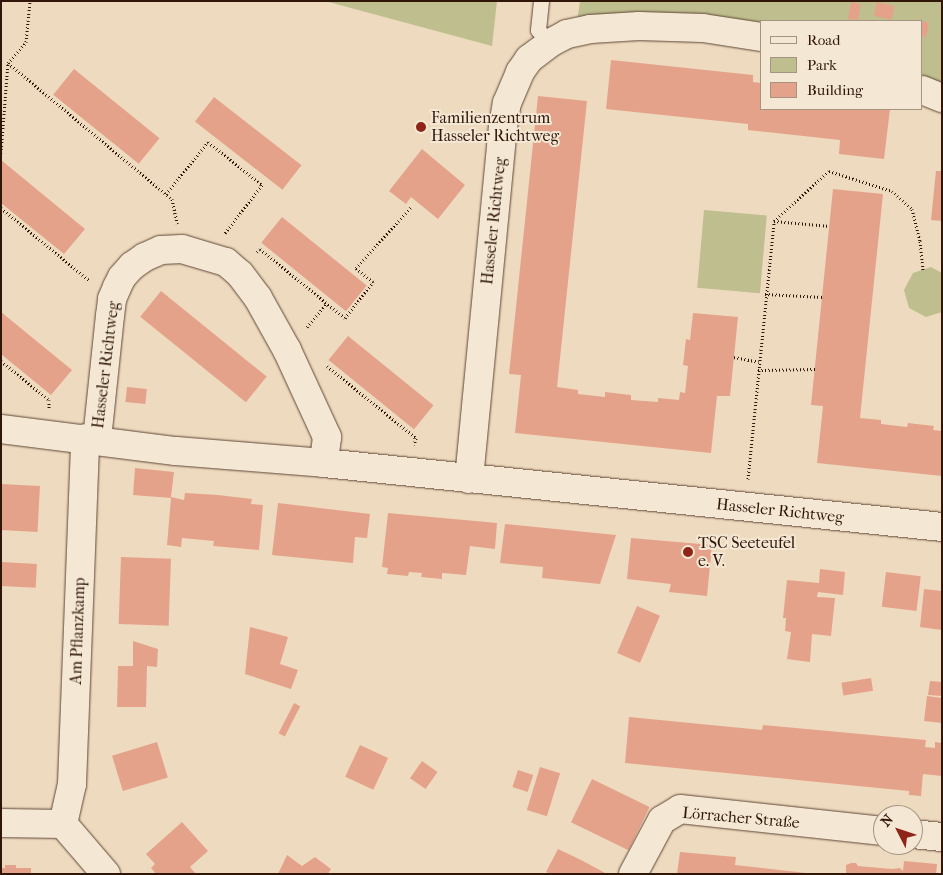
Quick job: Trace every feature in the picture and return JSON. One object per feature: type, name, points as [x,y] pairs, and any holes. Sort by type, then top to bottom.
[{"type":"street","name":"Hasseler Richtweg","points":[[469,479],[503,127],[508,103],[520,72],[529,59],[550,43],[567,34],[590,29],[639,26],[703,28],[760,37]]},
{"type":"street","points":[[923,90],[942,98]]},
{"type":"street","name":"Hasseler Richtweg","points":[[91,438],[112,299],[122,277],[132,266],[161,250],[182,248],[226,262],[240,274],[258,298],[287,350],[327,437],[324,463]]},
{"type":"street","name":"Hasseler Richtweg","points":[[1,429],[91,438],[176,451],[324,463],[942,527]]},
{"type":"street","name":"Am Pflanzkamp","points":[[63,824],[72,784],[91,438]]},
{"type":"street","name":"Lörracher Straße","points":[[633,874],[662,820],[680,809],[873,830]]},
{"type":"street","points":[[1,823],[63,824],[106,874]]},
{"type":"street","points":[[923,835],[942,837]]},
{"type":"lane","points":[[541,1],[538,30],[550,43]]},
{"type":"path","points":[[1,153],[8,63],[26,42],[30,1]]},
{"type":"path","points":[[8,63],[172,199],[182,248]]},
{"type":"path","points":[[166,194],[208,142],[262,186],[208,256]]},
{"type":"path","points":[[746,507],[765,294],[774,220],[829,171],[892,190],[912,209],[920,241],[922,270]]},
{"type":"path","points":[[240,274],[260,249],[345,318],[373,282],[356,268],[412,206]]},
{"type":"path","points":[[1,208],[112,299]]},
{"type":"path","points":[[774,220],[830,226]]},
{"type":"path","points":[[765,294],[823,298]]},
{"type":"path","points":[[734,357],[759,362]]},
{"type":"path","points":[[1,361],[49,400],[47,434]]},
{"type":"path","points":[[326,366],[416,438],[408,472]]},
{"type":"path","points":[[758,370],[815,369]]},
{"type":"green space","points":[[325,1],[497,1],[492,46],[399,21]]},
{"type":"green space","points":[[580,1],[942,1],[942,93],[923,84],[923,20],[760,20],[760,32],[577,22]]},
{"type":"green space","points":[[704,210],[767,215],[760,293],[697,288]]},
{"type":"green space","points":[[931,267],[942,273],[942,312],[926,317],[909,308],[904,290],[913,273]]},
{"type":"building","points":[[851,2],[861,4],[858,20],[848,19]]},
{"type":"building","points":[[877,2],[895,6],[891,20],[874,16]]},
{"type":"building","points":[[923,21],[929,23],[926,37],[923,36]]},
{"type":"building","points":[[611,60],[753,75],[753,82],[760,83],[760,110],[890,110],[884,159],[839,154],[840,140],[748,130],[748,124],[606,109]]},
{"type":"building","points":[[74,69],[159,138],[139,164],[53,95]]},
{"type":"building","points":[[538,96],[587,101],[557,387],[578,390],[578,394],[605,397],[605,392],[631,395],[631,400],[658,402],[658,398],[679,400],[680,392],[685,393],[688,366],[683,365],[686,339],[690,340],[693,313],[738,317],[730,396],[717,396],[711,453],[515,433],[521,375],[509,374]]},
{"type":"building","points":[[214,97],[301,165],[282,190],[195,121]]},
{"type":"building","points":[[422,149],[465,185],[438,219],[411,197],[406,204],[389,191]]},
{"type":"building","points":[[1,160],[85,229],[64,254],[1,203]]},
{"type":"building","points":[[936,171],[942,171],[942,221],[931,220]]},
{"type":"building","points":[[833,189],[883,194],[860,418],[881,420],[881,424],[907,427],[908,423],[934,426],[933,430],[942,431],[942,476],[817,463],[823,406],[811,405]]},
{"type":"building","points":[[282,217],[367,286],[346,311],[261,243]]},
{"type":"building","points":[[161,291],[267,377],[246,402],[140,317]]},
{"type":"building","points":[[1,312],[72,370],[51,395],[1,354]]},
{"type":"building","points":[[348,336],[433,405],[414,429],[328,360]]},
{"type":"building","points":[[127,387],[147,389],[145,404],[125,402]]},
{"type":"building","points":[[135,468],[174,472],[171,497],[184,500],[185,493],[218,495],[252,499],[251,504],[263,505],[259,550],[213,546],[214,541],[182,538],[181,547],[167,545],[171,498],[133,495]]},
{"type":"building","points":[[1,484],[40,486],[38,532],[1,530]]},
{"type":"building","points":[[278,503],[370,514],[367,538],[355,537],[353,563],[272,555]]},
{"type":"building","points":[[388,513],[497,523],[495,549],[470,546],[466,575],[442,573],[442,579],[421,577],[422,573],[409,572],[408,576],[387,574],[388,568],[382,567]]},
{"type":"building","points":[[505,524],[616,535],[600,584],[542,578],[543,567],[500,563]]},
{"type":"building","points":[[631,538],[712,545],[707,596],[669,592],[671,584],[627,579]]},
{"type":"building","points":[[121,557],[171,559],[169,626],[119,624]]},
{"type":"building","points":[[1,562],[37,564],[36,588],[1,586]]},
{"type":"building","points":[[820,569],[845,572],[843,595],[818,592],[817,597],[835,598],[831,636],[812,634],[810,662],[787,659],[791,632],[785,631],[786,618],[783,618],[787,580],[819,583]]},
{"type":"building","points":[[886,572],[921,576],[916,611],[882,607]]},
{"type":"building","points":[[924,589],[942,591],[942,630],[920,627]]},
{"type":"building","points":[[637,606],[660,616],[640,663],[617,653]]},
{"type":"building","points":[[250,627],[288,637],[280,664],[298,670],[291,689],[245,674]]},
{"type":"building","points":[[133,641],[158,649],[157,667],[147,666],[146,707],[117,707],[118,666],[133,666]]},
{"type":"building","points":[[871,678],[873,691],[843,696],[841,683]]},
{"type":"building","points":[[930,681],[942,682],[942,696],[928,695]]},
{"type":"building","points":[[927,696],[942,698],[942,723],[924,721]]},
{"type":"building","points":[[294,703],[300,706],[285,736],[279,733]]},
{"type":"building","points":[[629,717],[762,730],[763,725],[926,740],[925,747],[935,748],[935,742],[942,743],[942,776],[923,774],[921,796],[909,795],[909,791],[625,763]]},
{"type":"building","points":[[157,742],[168,777],[123,791],[112,756]]},
{"type":"building","points":[[360,745],[388,758],[373,790],[345,777]]},
{"type":"building","points":[[422,761],[438,772],[426,789],[410,778]]},
{"type":"building","points":[[540,767],[560,773],[547,816],[527,810]]},
{"type":"building","points":[[518,770],[533,775],[528,792],[512,787]]},
{"type":"building","points":[[592,779],[650,807],[628,850],[571,822]]},
{"type":"building","points":[[182,822],[208,851],[190,867],[196,874],[156,874],[151,868],[155,864],[146,854]]},
{"type":"building","points":[[558,849],[607,874],[551,874],[546,872]]},
{"type":"building","points":[[680,852],[736,857],[735,865],[815,874],[677,874]]},
{"type":"building","points":[[287,855],[302,866],[315,857],[331,869],[328,874],[278,874]]},
{"type":"building","points":[[904,861],[937,864],[936,874],[846,874],[846,865],[851,863],[856,863],[858,866],[900,868],[903,871]]},
{"type":"building","points":[[5,865],[16,865],[16,868],[31,868],[31,874],[1,874],[1,868],[5,868]]},
{"type":"place","name":"Familienzentrum Hasseler Richtweg","points":[[421,127]]},
{"type":"place","name":"TSC Seeteufel e. V.","points":[[688,552]]}]
